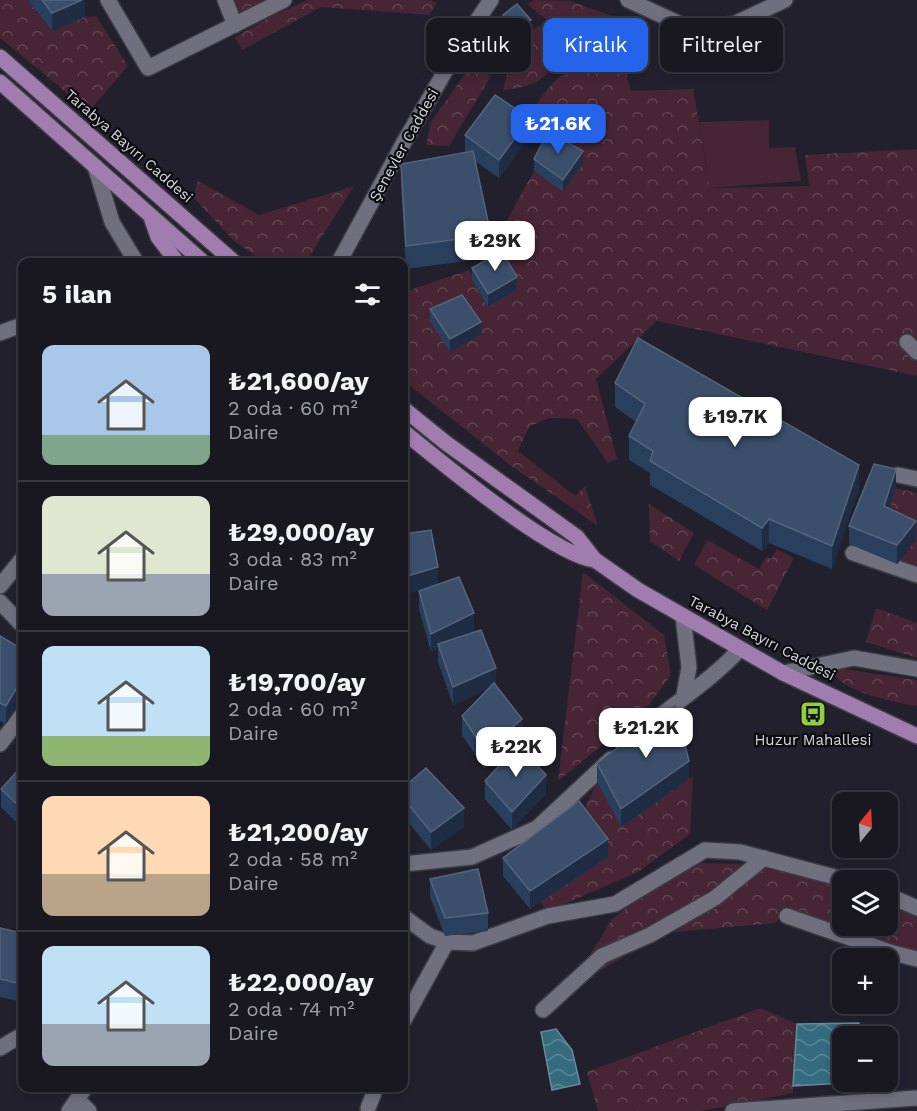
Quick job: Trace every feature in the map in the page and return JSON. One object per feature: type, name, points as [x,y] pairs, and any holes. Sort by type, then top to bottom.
[{"type":"main road","name":"Tarabya Bayırı Caddesi","points":[[0,57],[229,258]]},
{"type":"main road","points":[[0,82],[199,258]]},
{"type":"main road","points":[[150,214],[158,237],[174,258]]},
{"type":"main road","name":"Tarabya Bayırı Caddesi","points":[[408,412],[446,443],[577,537],[595,560]]},
{"type":"main road","name":"Tarabya Bayırı Caddesi","points":[[408,435],[443,464],[570,554],[595,560],[683,616],[783,673],[917,736]]},
{"type":"street","points":[[108,0],[148,68],[284,0]]},
{"type":"street","points":[[225,0],[235,25]]},
{"type":"street","name":"Şenevler Caddesi","points":[[341,258],[404,142],[461,44],[491,0]]},
{"type":"street","points":[[628,0],[651,5],[691,29],[734,24],[785,0]]},
{"type":"street","points":[[95,166],[112,222],[134,258]]},
{"type":"street","points":[[0,333],[18,326]]},
{"type":"street","points":[[898,475],[917,479]]},
{"type":"street","points":[[853,553],[917,575]]},
{"type":"street","points":[[0,586],[18,564]]},
{"type":"street","points":[[0,602],[18,622]]},
{"type":"street","points":[[683,616],[689,667],[684,695]]},
{"type":"street","points":[[408,864],[472,857],[537,828],[646,725],[722,668],[740,649]]},
{"type":"street","points":[[783,673],[854,658],[917,669]]},
{"type":"street","points":[[0,744],[18,719]]},
{"type":"street","points":[[408,920],[430,936],[447,942],[473,943],[548,916],[615,904],[705,850],[740,852],[832,876]]},
{"type":"street","points":[[543,1010],[602,956],[650,936],[715,898],[764,858]]},
{"type":"street","points":[[898,899],[917,908]]},
{"type":"street","points":[[787,916],[893,953],[917,958]]},
{"type":"street","points":[[408,1013],[447,942]]},
{"type":"street","points":[[0,1048],[18,1037]]},
{"type":"street","points":[[368,1108],[374,1092]]},
{"type":"street","points":[[733,1111],[917,1098]]},
{"type":"green space","points":[[0,0],[28,0],[52,31],[85,17],[96,16],[128,66],[89,111],[0,38]]},
{"type":"green space","points":[[231,0],[269,0],[237,17]]},
{"type":"green space","points":[[308,0],[431,0],[437,3],[429,15],[321,7],[242,50],[235,37],[272,16]]},
{"type":"green space","points":[[534,0],[570,1],[618,18],[545,18],[527,4]]},
{"type":"green space","points":[[539,25],[543,28],[543,72],[548,72],[535,83],[503,90],[508,72],[531,72],[531,32]]},
{"type":"green space","points":[[466,72],[489,72],[491,76],[449,146],[426,145],[431,122]]},
{"type":"green space","points":[[569,72],[627,72],[632,91],[693,89],[710,188],[809,186],[805,155],[917,149],[917,376],[657,321],[596,379],[617,459],[608,463],[577,419],[549,418],[529,427],[518,451],[575,496],[585,486],[598,526],[510,465],[408,384],[408,291],[469,270],[476,278],[502,263],[507,220],[534,171],[563,192],[548,144],[527,122],[551,85]]},
{"type":"green space","points":[[769,120],[769,148],[795,147],[801,181],[710,188],[699,122]]},
{"type":"green space","points":[[198,181],[259,215],[354,186],[309,258],[259,258],[234,241],[193,197]]},
{"type":"green space","points":[[896,488],[917,493],[917,569],[897,564],[916,540],[884,524]]},
{"type":"green space","points":[[649,504],[694,533],[679,561],[650,541]]},
{"type":"green space","points":[[707,540],[759,569],[767,556],[771,559],[777,549],[794,558],[767,610],[694,565]]},
{"type":"green space","points":[[583,572],[664,635],[671,675],[645,710],[558,781]]},
{"type":"green space","points":[[876,608],[917,623],[917,658],[866,642]]},
{"type":"green space","points":[[838,668],[917,680],[917,706],[883,699],[847,686],[832,672]]},
{"type":"green space","points":[[693,776],[690,834],[638,872],[546,912],[541,902],[597,782],[621,827]]},
{"type":"green space","points":[[699,863],[761,864],[832,881],[832,928],[783,913],[776,923],[663,933],[569,989],[612,919],[641,897]]},
{"type":"green space","points":[[898,904],[917,913],[917,955],[856,936],[898,936]]},
{"type":"green space","points":[[760,1008],[797,1024],[793,1093],[702,1111],[598,1111],[587,1072]]},
{"type":"water","points":[[859,1023],[859,1026],[832,1026],[832,1084],[793,1086],[797,1024]]},
{"type":"water","points":[[556,1029],[572,1050],[580,1084],[552,1090],[541,1032]]},
{"type":"building","points":[[42,0],[82,0],[52,13]]},
{"type":"building","points":[[517,4],[529,18],[505,18],[503,15]]},
{"type":"building","points":[[495,95],[530,118],[499,160],[465,135]]},
{"type":"building","points":[[548,132],[583,151],[563,180],[534,159]]},
{"type":"building","points":[[473,151],[491,235],[406,246],[401,164]]},
{"type":"building","points":[[502,251],[517,277],[488,294],[472,268]]},
{"type":"building","points":[[462,295],[481,322],[450,339],[430,309]]},
{"type":"building","points":[[638,338],[859,465],[832,546],[769,519],[762,528],[650,461],[653,451],[629,436],[645,404],[615,383]]},
{"type":"building","points":[[874,464],[896,469],[884,506],[916,521],[897,545],[849,526]]},
{"type":"building","points":[[431,530],[438,567],[408,576],[408,533]]},
{"type":"building","points":[[459,577],[474,613],[431,634],[419,591]]},
{"type":"building","points":[[481,630],[496,668],[453,687],[438,644]]},
{"type":"building","points":[[0,636],[18,647],[18,686],[6,706],[0,703]]},
{"type":"building","points":[[494,683],[522,719],[485,751],[462,716]]},
{"type":"building","points":[[675,705],[689,761],[621,809],[597,763]]},
{"type":"building","points":[[519,744],[546,775],[512,812],[485,781]]},
{"type":"building","points":[[426,768],[464,808],[431,832],[408,804],[408,784]]},
{"type":"building","points":[[18,770],[18,805],[1,789]]},
{"type":"building","points":[[579,801],[608,839],[530,891],[503,858]]},
{"type":"building","points":[[478,869],[488,913],[445,918],[430,879]]},
{"type":"building","points":[[0,928],[18,932],[18,983],[0,979]]},
{"type":"place","name":"Huzur Mahallesi","points":[[813,714]]}]
